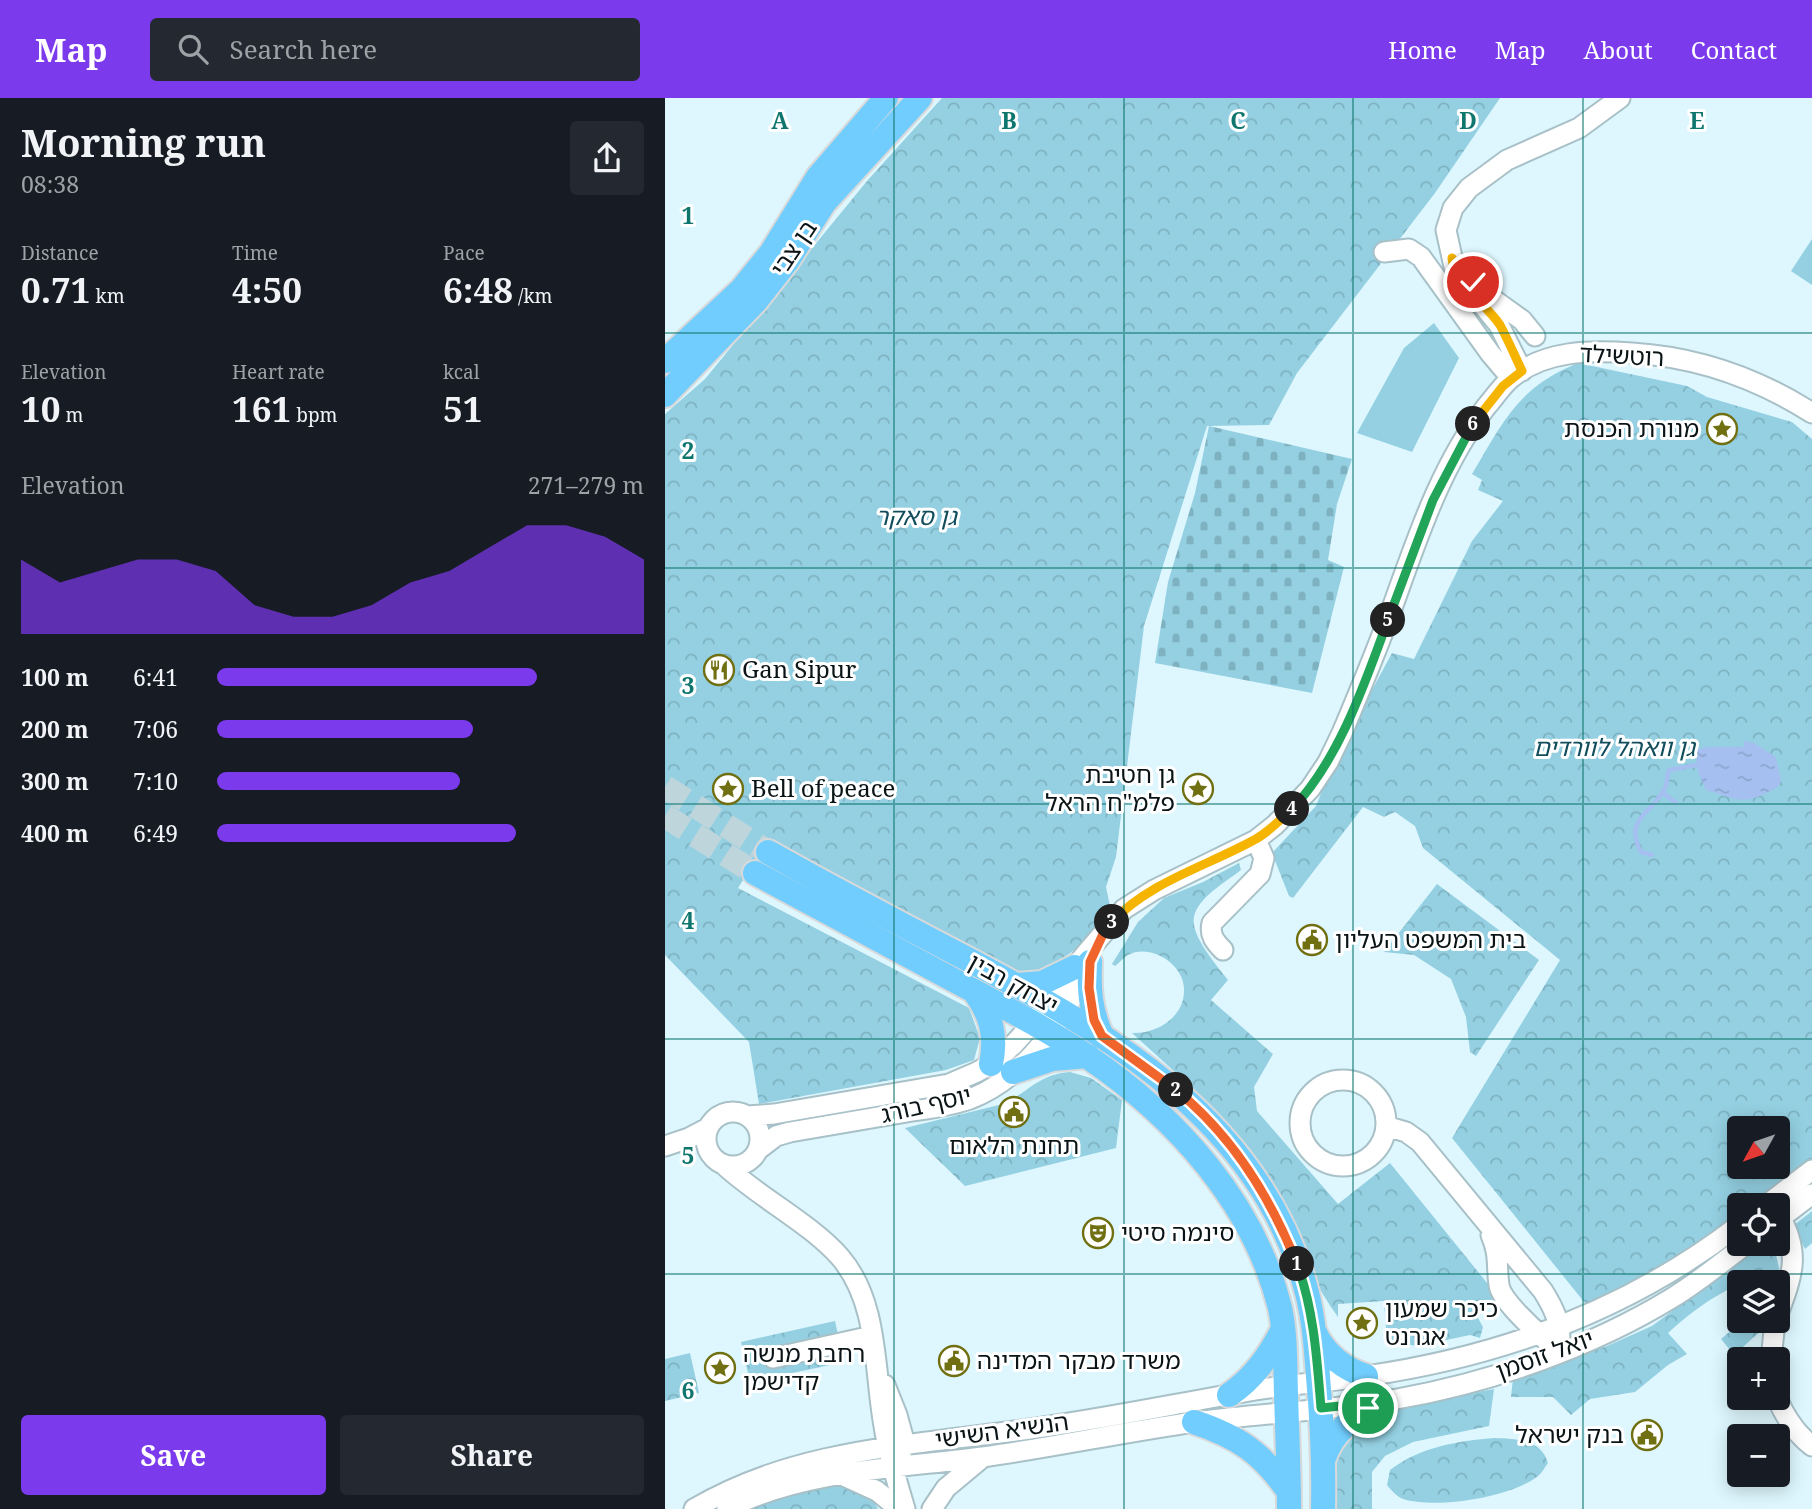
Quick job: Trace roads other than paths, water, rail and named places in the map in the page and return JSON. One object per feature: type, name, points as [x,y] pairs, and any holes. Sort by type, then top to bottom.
[{"type":"main road","name":"בן צבי","points":[[665,395],[755,302],[788,260],[824,203],[920,98]]},
{"type":"main road","name":"בן צבי","points":[[665,361],[741,290],[771,253],[818,177],[881,99]]},
{"type":"main road","name":"יצחק רבין","points":[[1289,1501],[1286,1386],[1280,1311],[1266,1268],[1245,1221],[1196,1153],[1158,1112],[1088,1056],[762,862],[1056,1007],[1102,1036],[1183,1096],[1211,1123],[1250,1169],[1267,1196],[1307,1293],[1314,1333],[1321,1408],[1323,1509]]},
{"type":"main road","points":[[1016,985],[1042,983],[1083,964],[1094,1020],[1102,1036]]},
{"type":"main road","points":[[974,990],[986,1010],[1002,1068],[1088,1056]]},
{"type":"main road","points":[[1229,1395],[1260,1367],[1283,1329]]},
{"type":"main road","points":[[1314,1333],[1336,1360],[1350,1370],[1366,1376]]},
{"type":"main road","points":[[1324,1459],[1331,1442],[1341,1430],[1377,1402]]},
{"type":"main road","points":[[1194,1422],[1230,1436],[1253,1450],[1289,1501]]},
{"type":"street","points":[[1517,375],[1499,325],[1459,278],[1453,265],[1446,230],[1453,208],[1469,188],[1507,160],[1579,128],[1621,98]]},
{"type":"street","points":[[1384,252],[1409,249],[1421,257],[1517,375]]},
{"type":"street","points":[[1452,258],[1473,282],[1522,320],[1535,336]]},
{"type":"street","name":"רוטשילד","points":[[1056,1007],[1104,932],[1124,909],[1154,890],[1256,840],[1310,789],[1328,762],[1384,631],[1436,493],[1472,425],[1517,375],[1554,357],[1571,353],[1606,351],[1656,354],[1721,369],[1766,387],[1812,413]]},
{"type":"street","points":[[1223,950],[1213,940],[1210,930],[1212,923],[1260,874],[1264,858],[1256,840]]},
{"type":"street","name":"יוסף בורג","points":[[748,1116],[774,1114],[949,1084],[977,1072],[1002,1068],[1037,1051],[1042,1028],[1056,1007]]},
{"type":"street","name":"יוסף בורג","points":[[757,1153],[776,1136],[790,1132],[955,1104],[987,1090],[1002,1068]]},
{"type":"street","points":[[1335,1081],[1357,1082],[1369,1088],[1379,1099],[1385,1112],[1386,1126],[1383,1140],[1375,1152],[1364,1161],[1351,1166],[1337,1166],[1312,1153],[1304,1141],[1300,1127],[1301,1113],[1307,1100],[1316,1089],[1335,1081]]},
{"type":"street","points":[[767,1200],[754,1178],[752,1165],[757,1153],[759,1130],[748,1116],[730,1112],[721,1115],[713,1120],[706,1142],[717,1160],[767,1200],[833,1249],[853,1274],[864,1301],[877,1368],[881,1409],[897,1445],[894,1469],[905,1509]]},
{"type":"street","points":[[1386,1126],[1406,1132],[1420,1142],[1543,1291],[1560,1326],[1560,1352]]},
{"type":"street","points":[[665,1146],[709,1128]]},
{"type":"street","points":[[665,1152],[743,1165],[757,1153]]},
{"type":"street","points":[[1790,1194],[1812,1170]]},
{"type":"street","points":[[1790,1204],[1812,1194]]},
{"type":"street","points":[[1476,1209],[1498,1252],[1499,1288],[1539,1334],[1560,1352]]},
{"type":"street","name":"יואל זוסמן","points":[[1319,1382],[1464,1357],[1539,1334],[1630,1296],[1688,1263],[1727,1235]]},
{"type":"street","points":[[1790,1240],[1794,1261],[1790,1283]]},
{"type":"street","name":"יואל זוסמן","points":[[1321,1408],[1411,1396],[1508,1371],[1560,1352],[1618,1327],[1672,1298],[1730,1256]]},
{"type":"street","points":[[1507,1344],[1515,1324],[1511,1303]]},
{"type":"street","points":[[773,1358],[871,1336]]},
{"type":"street","name":"הנשיא השישי","points":[[694,1509],[737,1486],[783,1469],[832,1456],[897,1445],[1037,1428],[1319,1382]]},
{"type":"street","name":"הנשיא השישי","points":[[727,1509],[773,1489],[811,1479],[984,1457],[1194,1422],[1321,1408]]},
{"type":"street","points":[[1782,1410],[1800,1437],[1812,1446]]},
{"type":"street","points":[[932,1509],[946,1488],[984,1457]]},
{"type":"street","points":[[842,1475],[877,1491],[899,1509]]},
{"type":"water","points":[[1744,741],[1754,743],[1776,757],[1781,780],[1779,786],[1758,797],[1743,800],[1706,790],[1698,772],[1695,750],[1707,747],[1744,747]]},
{"type":"waterway","points":[[1652,855],[1641,852],[1635,831],[1638,823],[1661,795],[1669,770],[1697,765]]},
{"type":"waterway","points":[[1662,792],[1676,803]]},
{"type":"tunnel","points":[[665,787],[768,852]]},
{"type":"tunnel","points":[[665,816],[755,873]]},
{"type":"place","name":"מנורת הכנסת","points":[[1722,429]]},
{"type":"place","name":"Gan Sipur","points":[[719,670]]},
{"type":"place","name":"Bell of peace","points":[[728,789]]},
{"type":"place","name":"גן חטיבת פלמ\"ח הראל","points":[[1198,789]]},
{"type":"place","name":"בית המשפט העליון","points":[[1312,940]]},
{"type":"place","name":"תחנת הלאום","points":[[1014,1112]]},
{"type":"place","name":"סינמה סיטי","points":[[1098,1233]]},
{"type":"place","name":"כיכר שמעון אגרנט","points":[[1362,1323]]},
{"type":"place","name":"משרד מבקר המדינה","points":[[954,1361]]},
{"type":"place","name":"רחבת מנשה קדישמן","points":[[720,1368]]},
{"type":"place","name":"בנק ישראל","points":[[1647,1435]]},
{"type":"park label","name":"גן סאקר","points":[[916,517]]},
{"type":"park label","name":"גן וואהל לוורדים","points":[[1614,748]]}]
